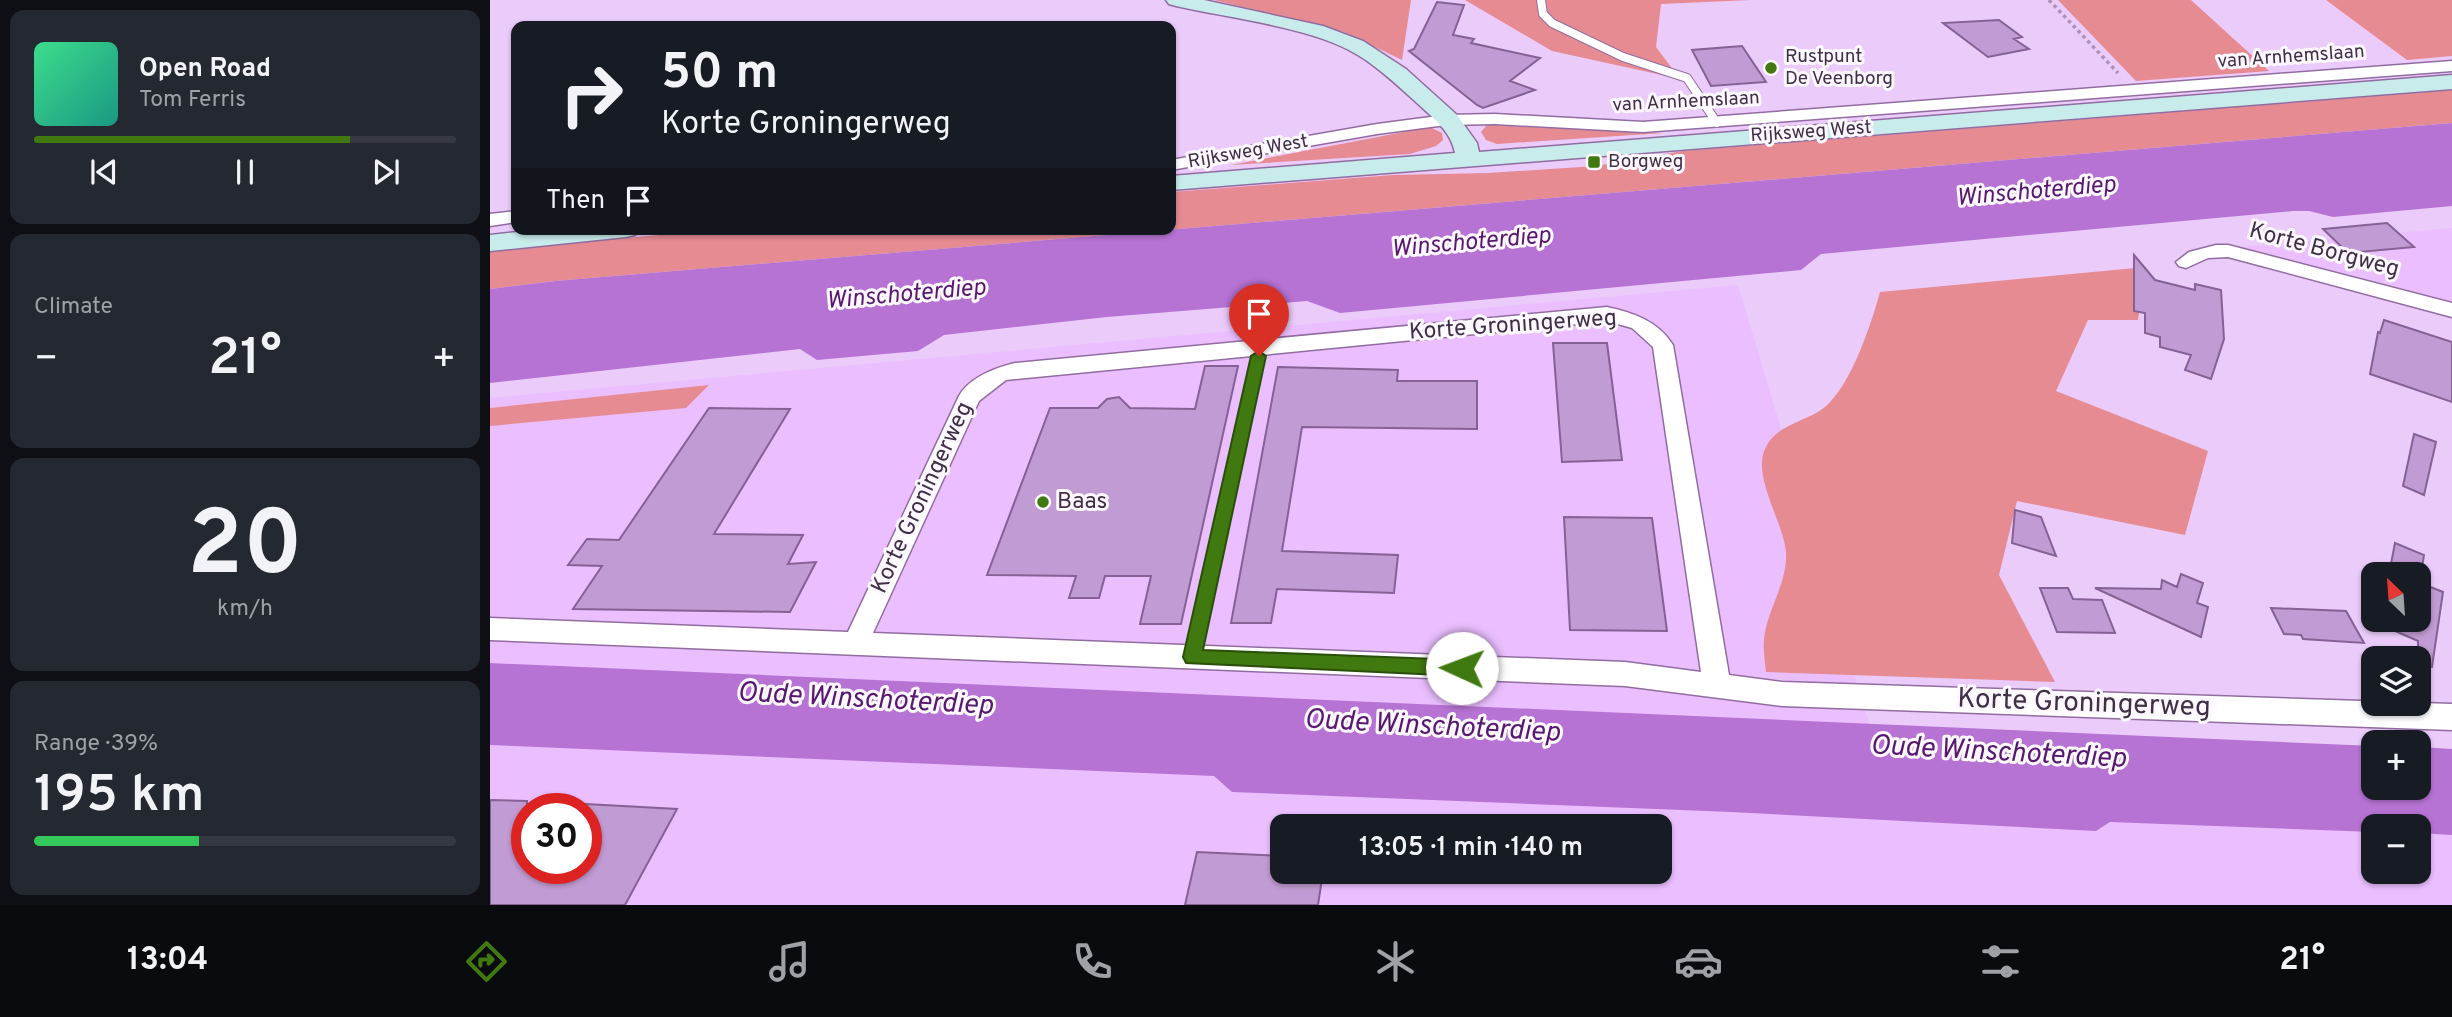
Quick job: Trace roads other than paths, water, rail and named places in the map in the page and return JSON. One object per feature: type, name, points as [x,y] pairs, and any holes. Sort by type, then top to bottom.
[{"type":"main road","points":[[1176,0],[1301,26],[1343,39],[1368,52],[1398,74],[1449,120],[1465,143],[1468,158]]},
{"type":"main road","name":"Rijksweg West","points":[[1176,183],[2452,82]]},
{"type":"main road","points":[[490,243],[568,235]]},
{"type":"street","name":"van Arnhemslaan","points":[[1449,120],[1502,119],[1626,127],[1717,123],[2452,66]]},
{"type":"street","name":"Rijksweg West","points":[[1176,164],[1210,161],[1391,127],[1449,120]]},
{"type":"street","points":[[490,220],[511,218]]},
{"type":"street","name":"Korte Borgweg","points":[[2186,262],[2193,256],[2211,250],[2228,251],[2452,310]]},
{"type":"street","name":"Korte Groningerweg","points":[[855,644],[970,396],[998,374],[1015,370],[1607,314],[1632,319],[1650,330],[1662,345],[1717,686]]},
{"type":"street","name":"Korte Groningerweg","points":[[490,629],[1625,674],[1782,694],[2452,717]]},
{"type":"lane","points":[[1541,0],[1543,14],[1552,23],[1623,57],[1687,78],[1717,123]]},
{"type":"lane","points":[[1192,657],[1261,347]]},
{"type":"water","name":"Winschoterdiep","points":[[2452,123],[2452,206],[2333,217],[2309,211],[2293,211],[1821,254],[1801,270],[1340,313],[1307,301],[1107,317],[944,335],[918,351],[817,360],[800,349],[490,383],[490,289],[555,281],[1107,235],[1176,235],[1176,229]]},
{"type":"water","name":"Oude Winschoterdiep","points":[[490,663],[2361,745],[2361,800],[2431,800],[2431,748],[2452,749],[2452,835],[2431,834],[2431,814],[2361,814],[2361,832],[2110,822],[2096,831],[1731,812],[1232,792],[1214,776],[490,745]]},
{"type":"place","name":"Rustpunt De Veenborg","points":[[1771,68]]},
{"type":"place","name":"Borgweg","points":[[1594,162]]},
{"type":"place","name":"Baas","points":[[1043,502]]}]
